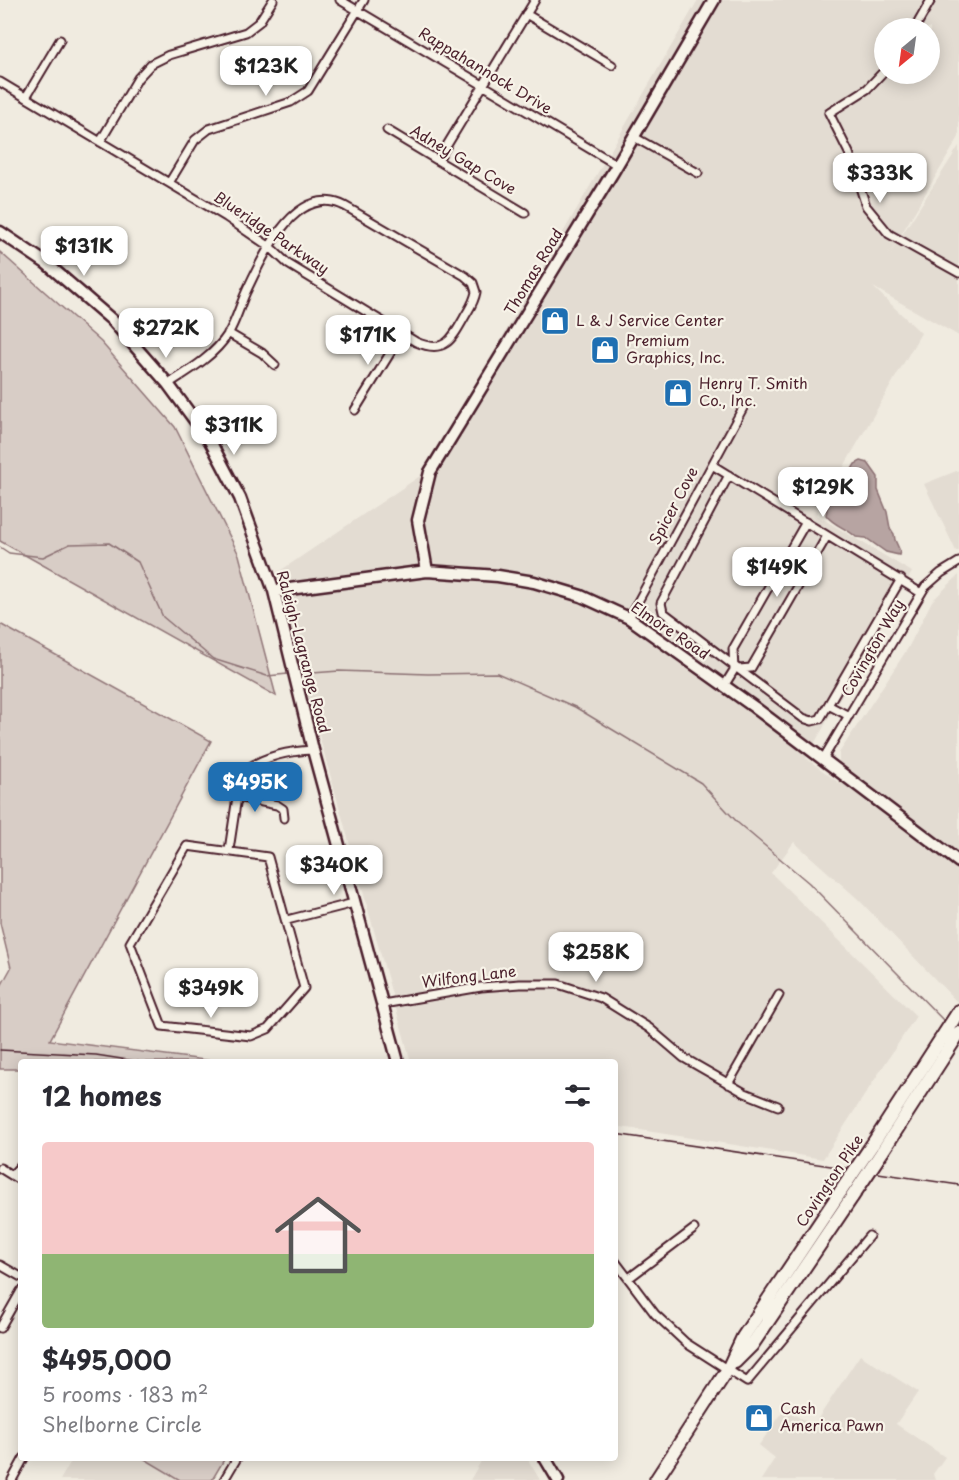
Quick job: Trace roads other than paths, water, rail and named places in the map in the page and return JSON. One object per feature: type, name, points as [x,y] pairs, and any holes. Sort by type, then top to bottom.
[{"type":"main road","name":"Covington Pike","points":[[656,1480],[728,1369],[752,1345],[936,1057],[959,1011]]},
{"type":"main road","name":"Covington Pike","points":[[936,1057],[959,1033]]},
{"type":"street","points":[[100,142],[138,78],[151,64],[169,55],[246,32],[259,22],[273,0]]},
{"type":"street","name":"Rappahannock Drive","points":[[340,0],[617,165]]},
{"type":"street","points":[[169,183],[195,140],[209,129],[291,102],[308,91],[364,0]]},
{"type":"street","points":[[438,160],[535,0]]},
{"type":"street","name":"Thomas Road","points":[[427,571],[418,520],[430,472],[617,165],[714,0]]},
{"type":"street","points":[[921,18],[932,0]]},
{"type":"street","points":[[526,14],[612,65]]},
{"type":"street","points":[[26,97],[60,40]]},
{"type":"street","name":"Blueridge Parkway","points":[[0,82],[226,217],[270,247],[288,264],[402,334],[426,346],[444,344],[454,336],[471,309],[476,292],[472,283],[465,276],[350,209],[333,202],[316,202],[296,212],[270,247]]},
{"type":"street","points":[[874,82],[867,89],[829,113],[849,153],[866,206],[889,234],[959,273]]},
{"type":"street","name":"Adney Gap Cove","points":[[387,130],[525,213]]},
{"type":"street","points":[[634,136],[698,173]]},
{"type":"street","name":"Raleigh-Lagrange Road","points":[[0,232],[46,263],[112,320],[168,384],[210,441],[240,498],[274,591],[313,750],[397,1059]]},
{"type":"street","points":[[168,384],[199,364],[216,349],[228,333],[270,247]]},
{"type":"street","points":[[228,333],[262,353],[275,365]]},
{"type":"street","points":[[355,410],[402,334]]},
{"type":"street","name":"Spicer Cove","points":[[629,618],[744,406]]},
{"type":"street","points":[[712,465],[921,593]]},
{"type":"street","points":[[729,475],[661,603],[663,612],[804,718],[812,721],[820,719],[901,579]]},
{"type":"street","points":[[724,686],[736,668],[733,650],[806,522]]},
{"type":"street","points":[[736,668],[751,668],[827,536]]},
{"type":"street","name":"Covington Way","points":[[823,759],[925,587],[941,573],[959,562]]},
{"type":"street","name":"Elmore Road","points":[[274,591],[427,571],[498,576],[534,582],[582,596],[629,618],[823,759],[959,862]]},
{"type":"street","points":[[828,705],[849,716]]},
{"type":"street","points":[[229,850],[243,771],[251,765],[286,752],[313,750]]},
{"type":"street","points":[[237,797],[277,805],[282,809],[285,818]]},
{"type":"street","points":[[187,846],[229,850],[268,857],[304,988],[268,1029],[251,1036],[162,1026],[130,943],[187,846]]},
{"type":"street","points":[[287,920],[354,903]]},
{"type":"street","name":"Wilfong Lane","points":[[383,1004],[481,987],[558,984],[601,998],[649,1028],[684,1058],[745,1093],[778,1106]]},
{"type":"street","points":[[728,1084],[779,995]]},
{"type":"street","points":[[0,1168],[18,1179]]},
{"type":"street","points":[[12,1175],[18,1168]]},
{"type":"street","points":[[629,1278],[694,1229]]},
{"type":"street","points":[[618,1265],[656,1314],[686,1343],[747,1382],[868,1236]]},
{"type":"street","points":[[0,1265],[18,1275]]},
{"type":"street","points":[[0,1328],[18,1295]]},
{"type":"street","points":[[12,1480],[22,1461]]},
{"type":"street","points":[[224,1480],[235,1461]]},
{"type":"street","points":[[547,1461],[558,1480]]},
{"type":"waterway","points":[[0,547],[9,553],[43,557],[70,544],[109,543],[138,562],[163,617],[213,659],[267,676],[288,674]]},
{"type":"waterway","points":[[299,674],[339,671],[428,674],[497,673],[575,707],[701,783],[738,823],[809,883],[945,1022]]},
{"type":"railway","points":[[0,1050],[96,1055],[122,1059]]},
{"type":"railway","points":[[618,1134],[959,1185]]},
{"type":"place","name":"L & J Service Center","points":[[555,321]]},
{"type":"place","name":"Premium Graphics, Inc.","points":[[605,350]]},
{"type":"place","name":"Henry T. Smith Co., Inc.","points":[[678,393]]},
{"type":"place","name":"Cash America Pawn","points":[[759,1418]]}]
